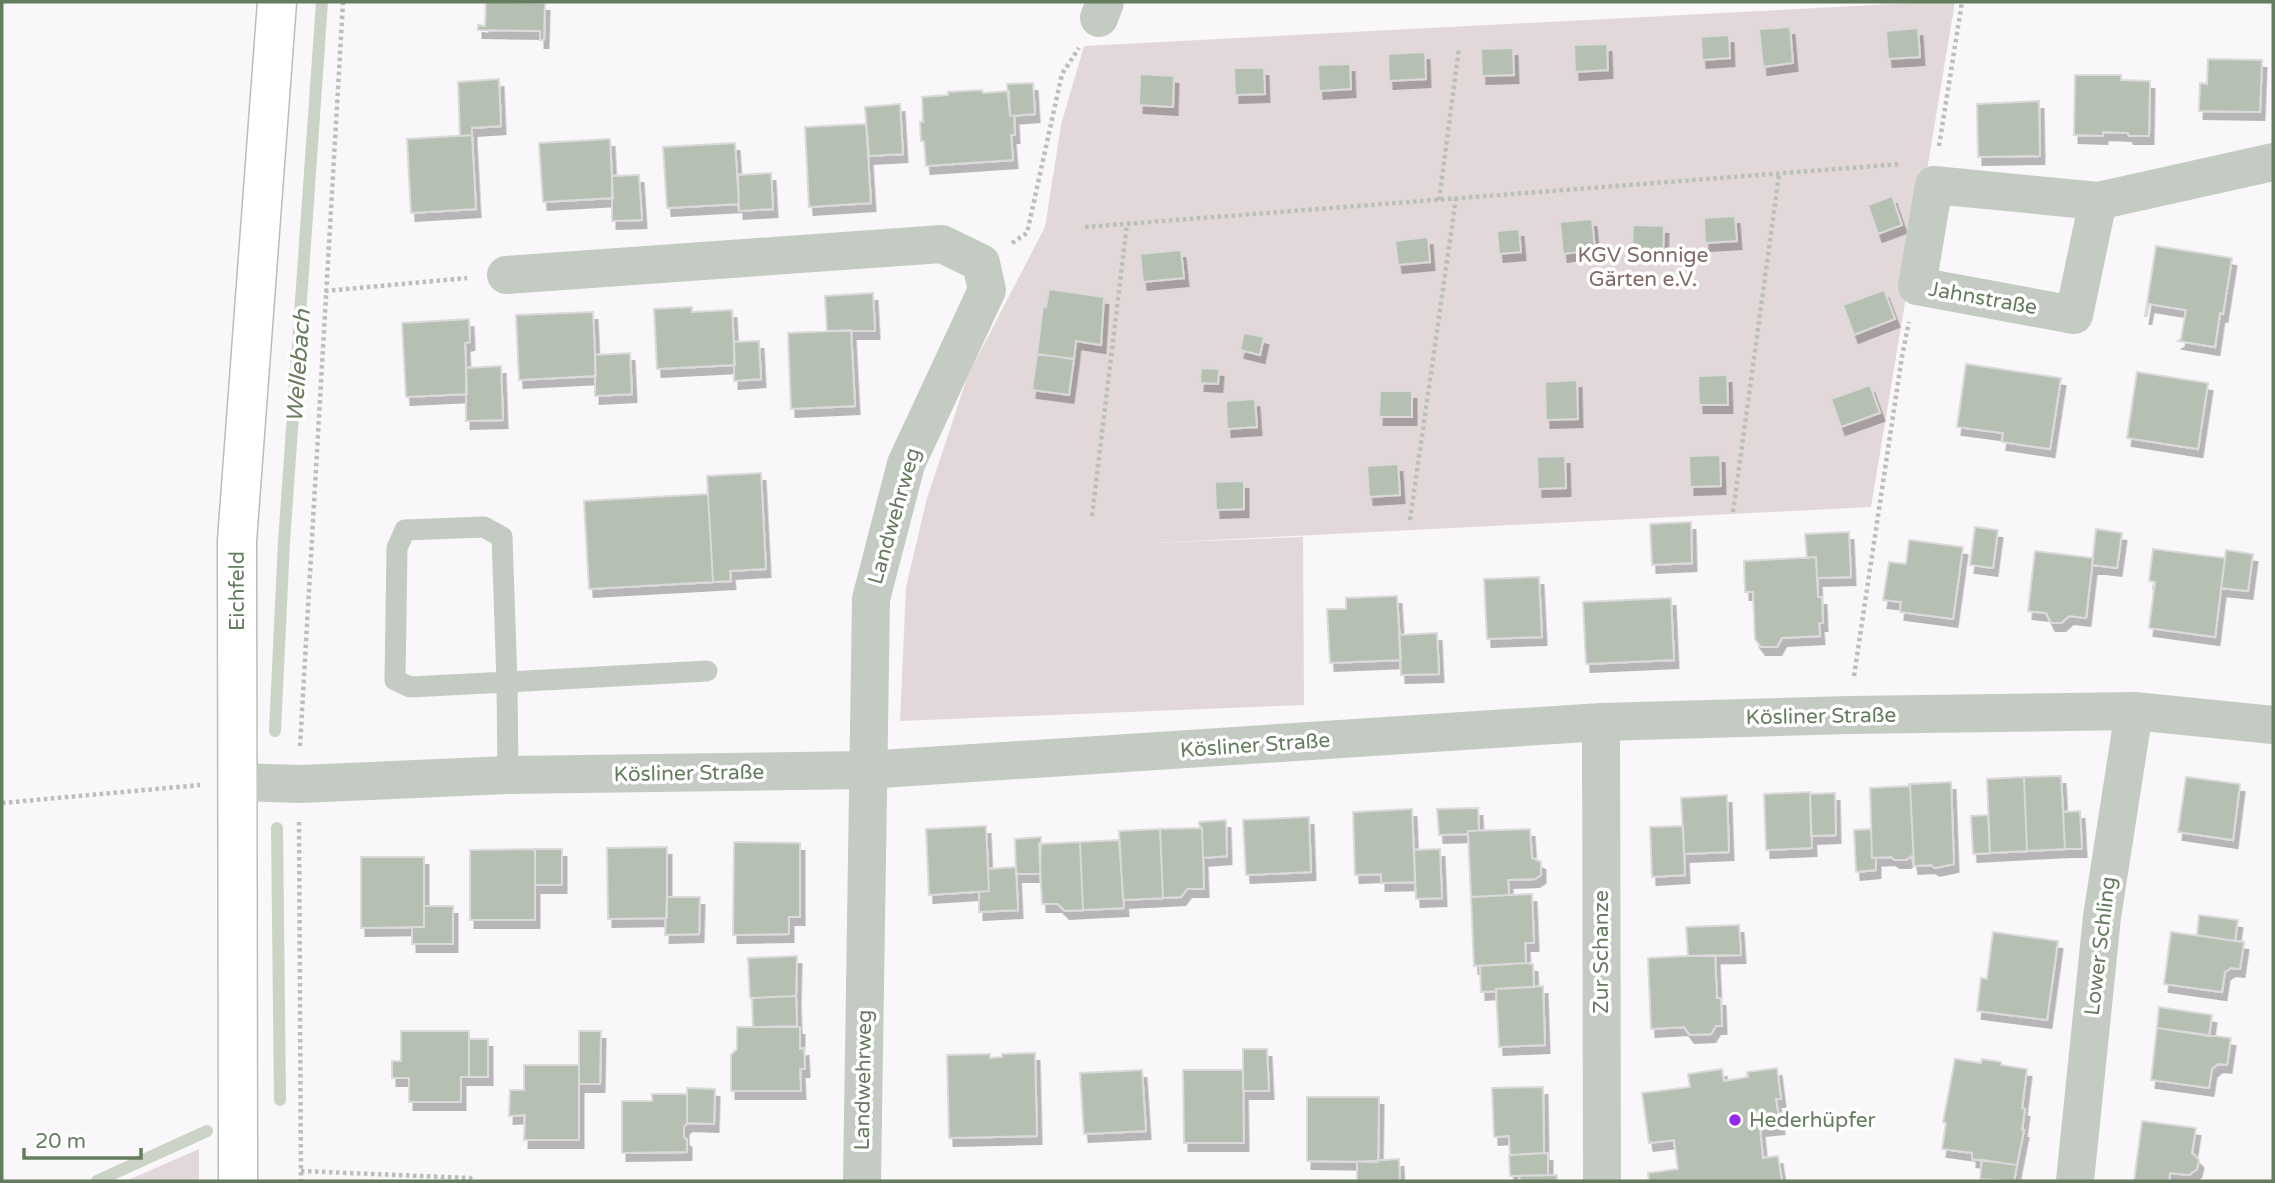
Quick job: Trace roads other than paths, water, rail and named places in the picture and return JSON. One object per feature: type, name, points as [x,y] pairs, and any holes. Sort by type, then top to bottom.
[{"type":"main road","name":"Eichfeld","points":[[238,1181],[237,541],[277,2]]},
{"type":"street","points":[[2098,201],[2273,162]]},
{"type":"street","name":"Jahnstraße","points":[[1935,173],[2098,201],[2074,315],[1917,286],[1935,173]]},
{"type":"street","name":"Landwehrweg","points":[[506,275],[942,244],[981,263],[987,290],[906,464],[870,599],[862,1181]]},
{"type":"street","name":"Kösliner Straße","points":[[237,782],[300,783],[508,775],[866,770],[1601,722],[1849,715],[2134,711],[2273,725]]},
{"type":"street","name":"Lower Schling","points":[[2075,1181],[2102,917],[2134,711]]},
{"type":"street","name":"Zur Schanze","points":[[1601,722],[1602,1181]]},
{"type":"lane","points":[[508,775],[507,682],[502,537],[484,527],[405,530],[397,548],[395,680],[410,687],[507,682],[708,671]]},
{"type":"waterway","name":"Wellebach","points":[[275,731],[284,542],[322,2]]},
{"type":"waterway","points":[[277,828],[280,1100]]},
{"type":"waterway","points":[[97,1181],[207,1131]]},
{"type":"place","name":"Hederhüpfer","points":[[1735,1120]]},
{"type":"park label","name":"KGV Sonnige Gärten e.V.","points":[[1643,267]]}]
